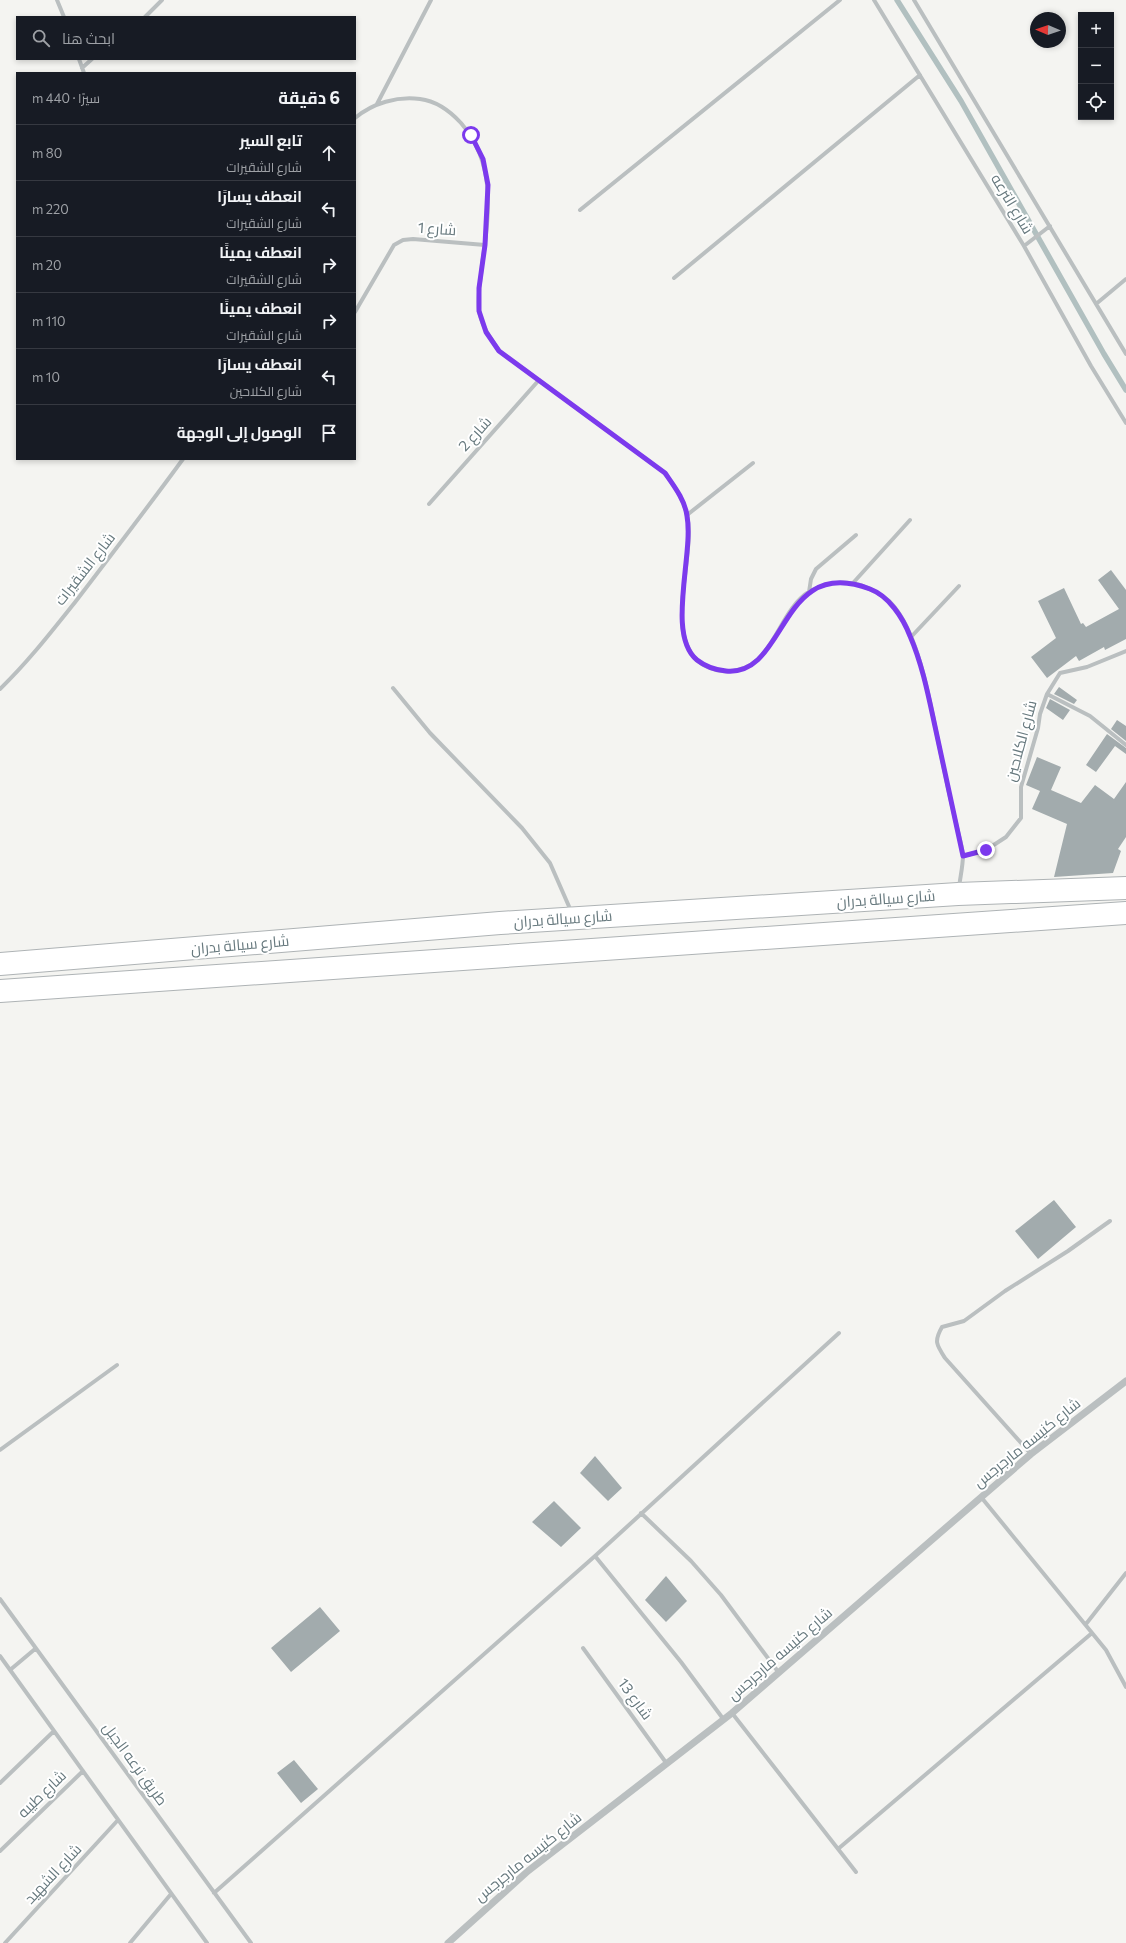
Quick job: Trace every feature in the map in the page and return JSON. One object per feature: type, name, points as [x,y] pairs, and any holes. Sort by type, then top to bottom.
[{"type":"main road","name":"شارع سيالة بدران","points":[[0,964],[500,923],[958,894],[1126,888]]},
{"type":"main road","name":"شارع سيالة بدران","points":[[0,991],[1126,914]]},
{"type":"main road","points":[[500,923],[512,955]]},
{"type":"street","points":[[57,0],[64,16]]},
{"type":"street","points":[[145,16],[162,0]]},
{"type":"street","points":[[377,104],[431,0]]},
{"type":"street","points":[[580,210],[840,0]]},
{"type":"street","name":"شارع الترعه","points":[[874,0],[1024,246],[1091,366],[1126,423]]},
{"type":"street","name":"شارع الترعه","points":[[914,0],[1126,354]]},
{"type":"street","points":[[79,60],[84,72]]},
{"type":"street","points":[[82,68],[91,60]]},
{"type":"street","points":[[674,278],[920,75]]},
{"type":"street","points":[[356,117],[377,104],[395,99],[412,98],[431,100],[453,115],[471,135],[483,159],[488,185],[485,245],[479,288],[479,311],[486,332],[499,351],[665,473],[679,492],[687,515],[689,535],[681,623],[685,643],[696,660],[714,670],[734,672],[753,665],[767,650],[793,608],[810,592],[830,583],[853,583],[873,589],[889,602],[902,618],[911,637],[925,680],[963,856],[958,894]]},
{"type":"street","points":[[1024,246],[1050,226]]},
{"type":"street","name":"شارع 1","points":[[356,310],[394,245],[403,240],[413,239],[485,245]]},
{"type":"street","points":[[1096,304],[1126,279]]},
{"type":"street","name":"شارع 2","points":[[429,504],[539,380]]},
{"type":"street","name":"شارع الشقيرات","points":[[0,689],[56,626],[132,530],[182,460]]},
{"type":"street","points":[[687,515],[753,463]]},
{"type":"street","points":[[853,583],[910,520]]},
{"type":"street","points":[[810,592],[811,579],[816,569],[856,535]]},
{"type":"street","points":[[911,637],[959,586]]},
{"type":"street","name":"شارع الكلاحين","points":[[963,856],[986,850],[1006,837],[1020,818],[1021,787],[1046,694],[1060,673],[1087,667],[1126,651]]},
{"type":"street","points":[[393,688],[430,733],[522,828],[550,864],[574,919]]},
{"type":"street","points":[[1046,694],[1090,716],[1126,745]]},
{"type":"street","points":[[1031,1454],[945,1358],[937,1346],[936,1337],[942,1327],[964,1321],[1005,1291],[1110,1221]]},
{"type":"street","points":[[214,1893],[595,1556],[640,1513],[839,1333]]},
{"type":"street","points":[[0,1450],[117,1365]]},
{"type":"street","name":"شارع كنيسه مارجرجس","points":[[448,1943],[528,1872],[724,1720],[1031,1454],[1126,1381]]},
{"type":"street","points":[[981,1497],[1086,1624],[1110,1656],[1126,1687]]},
{"type":"street","points":[[640,1513],[691,1561],[721,1595],[778,1673]]},
{"type":"street","points":[[595,1556],[676,1655],[724,1720]]},
{"type":"street","points":[[1086,1624],[1126,1573]]},
{"type":"street","name":"طريق ترعه الجبل","points":[[0,1599],[251,1943]]},
{"type":"street","points":[[838,1849],[1092,1633]]},
{"type":"street","name":"شارع 13","points":[[583,1648],[667,1764]]},
{"type":"street","points":[[10,1670],[35,1649]]},
{"type":"street","points":[[0,1657],[207,1943]]},
{"type":"street","points":[[732,1713],[856,1872]]},
{"type":"street","points":[[0,1783],[54,1731]]},
{"type":"street","name":"شارع طيبه","points":[[0,1851],[83,1771]]},
{"type":"street","name":"شارع الشهيد","points":[[5,1943],[118,1820]]},
{"type":"street","points":[[130,1943],[171,1894]]},
{"type":"building","points":[[1111,570],[1126,590],[1126,639],[1105,650],[1104,647],[1079,661],[1076,656],[1047,678],[1031,657],[1056,638],[1038,601],[1064,588],[1081,624],[1083,623],[1086,627],[1119,609],[1098,580]]},
{"type":"building","points":[[1059,687],[1077,700],[1074,704],[1054,694]]},
{"type":"building","points":[[1050,699],[1070,710],[1063,720],[1046,708]]},
{"type":"building","points":[[1117,720],[1126,726],[1126,741],[1111,729]]},
{"type":"building","points":[[1107,734],[1126,748],[1126,754],[1115,746],[1096,772],[1086,765]]},
{"type":"building","points":[[1037,757],[1061,767],[1051,790],[1081,803],[1095,785],[1114,799],[1126,782],[1126,837],[1118,849],[1121,851],[1113,873],[1054,877],[1067,824],[1032,809],[1040,791],[1026,785]]},
{"type":"building","points":[[1054,1200],[1076,1227],[1038,1259],[1015,1231]]},
{"type":"building","points":[[595,1456],[622,1488],[608,1501],[580,1473]]},
{"type":"building","points":[[554,1501],[581,1528],[561,1547],[532,1522]]},
{"type":"building","points":[[666,1576],[687,1601],[666,1622],[645,1600]]},
{"type":"building","points":[[320,1607],[340,1631],[291,1672],[271,1648]]},
{"type":"building","points":[[294,1760],[318,1789],[301,1803],[277,1773]]},
{"type":"waterway","points":[[897,0],[961,101],[1104,354],[1126,390]]},
{"type":"route","points":[[471,135],[483,159],[488,185],[485,245],[479,288],[479,311],[486,332],[499,351],[646,458],[665,473],[679,492],[687,515],[689,535],[681,623],[685,643],[696,660],[714,670],[734,672],[753,665],[767,650],[793,608],[810,592],[830,583],[853,583],[873,589],[889,602],[902,618],[911,637],[925,680],[963,856],[986,850]]}]
